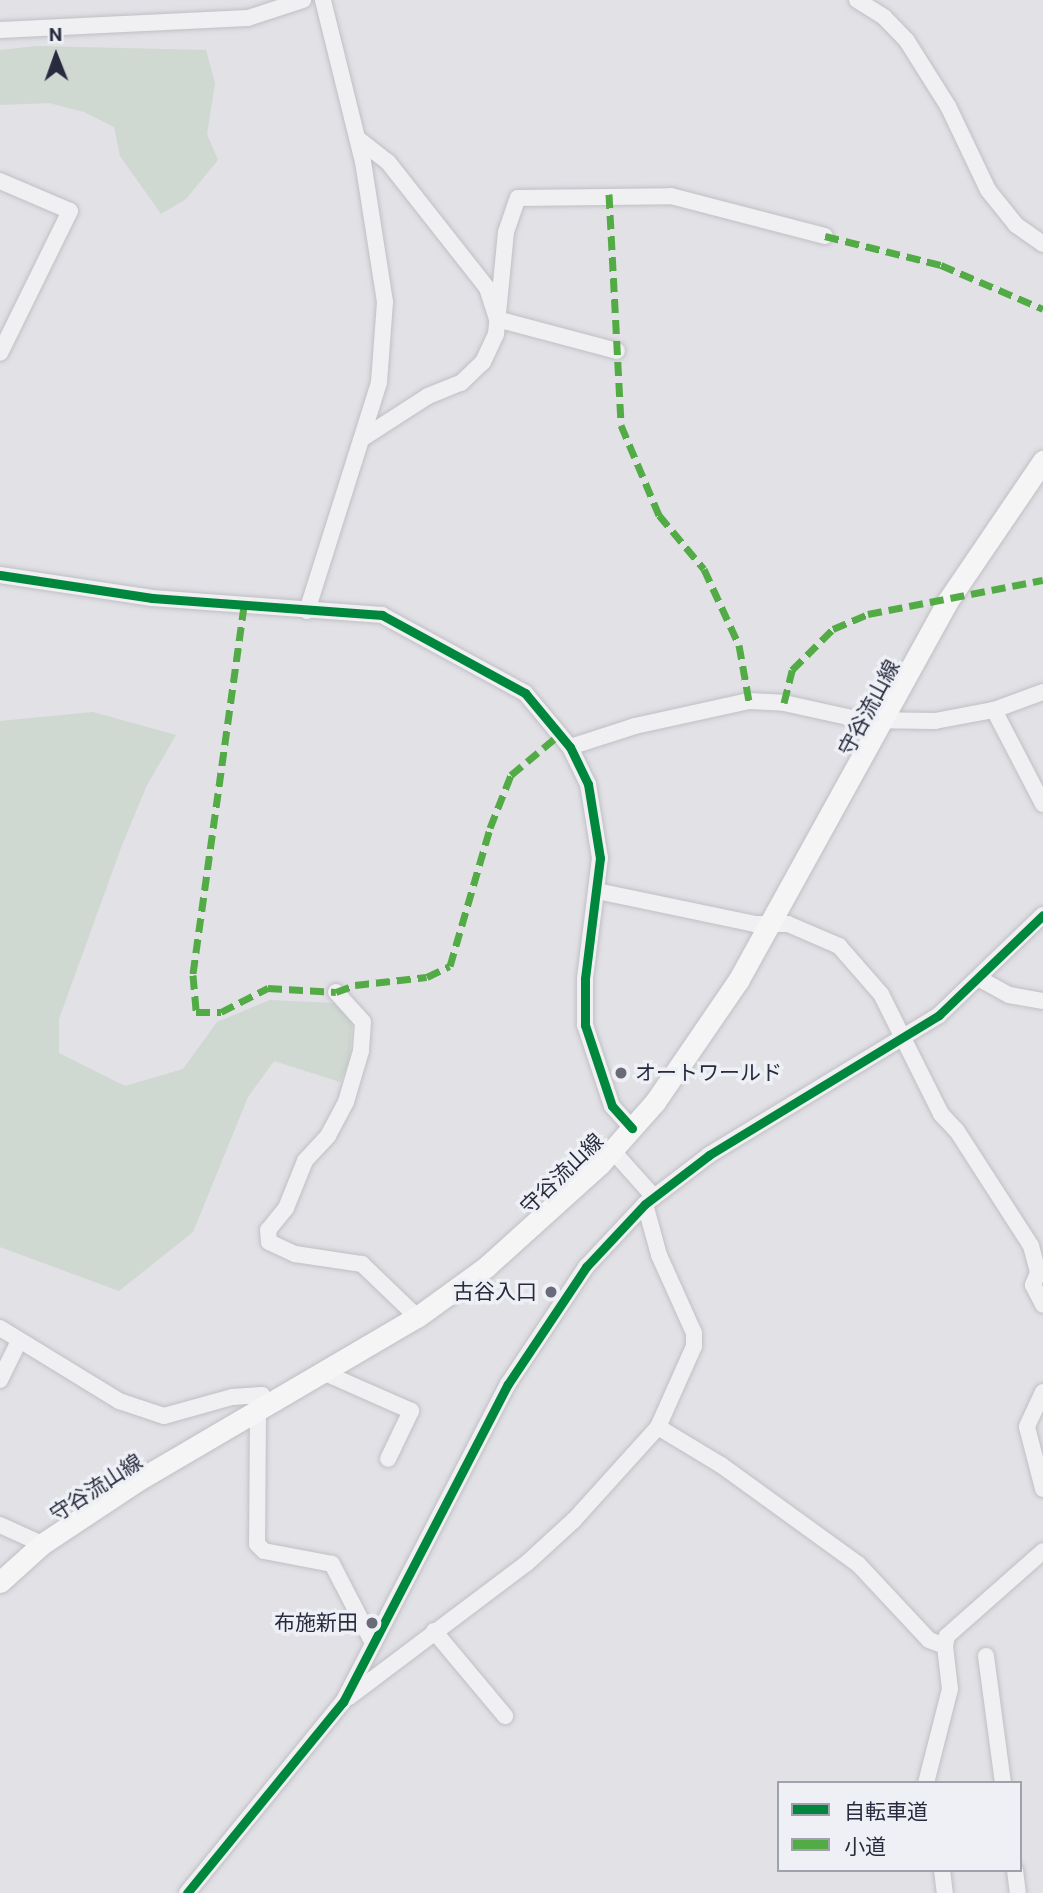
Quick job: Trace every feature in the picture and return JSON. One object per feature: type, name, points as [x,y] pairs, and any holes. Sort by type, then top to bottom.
[{"type":"main road","name":"守谷流山線","points":[[0,1581],[42,1544],[137,1481],[417,1317],[486,1267],[612,1150],[685,1062],[772,924],[947,602],[1043,461]]},
{"type":"street","points":[[0,30],[248,18],[303,0]]},
{"type":"street","points":[[307,611],[379,382],[385,302],[357,138],[323,0]]},
{"type":"street","points":[[858,0],[884,17],[907,41],[948,106],[988,190],[1016,225],[1043,244]]},
{"type":"street","points":[[357,138],[388,162],[487,288],[497,319]]},
{"type":"street","points":[[0,181],[70,211],[2,344]]},
{"type":"street","points":[[363,438],[428,396],[461,383],[483,362],[497,319],[506,232],[519,198],[671,196],[825,236]]},
{"type":"street","points":[[497,319],[617,351]]},
{"type":"street","points":[[0,575],[152,598],[382,615],[411,627],[525,693],[570,747],[590,795],[600,858],[585,979],[585,1025],[612,1106],[632,1128]]},
{"type":"street","points":[[570,747],[635,726],[749,701],[881,720],[935,721],[994,710],[1043,692]]},
{"type":"street","points":[[994,710],[1043,804]]},
{"type":"street","points":[[597,891],[772,924],[788,924],[839,946],[881,994],[901,1039],[941,1114],[957,1131],[1031,1246],[1038,1273],[1033,1285],[1043,1305]]},
{"type":"street","points":[[187,1893],[343,1702],[529,1348],[574,1281],[649,1201],[739,1135],[939,1015],[1043,915]]},
{"type":"street","points":[[979,979],[1009,995],[1043,1001]]},
{"type":"street","points":[[336,992],[363,1022],[360,1051],[346,1102],[328,1136],[305,1161],[286,1208],[268,1230],[269,1242],[295,1254],[362,1264],[417,1317]]},
{"type":"street","points":[[343,1702],[536,1554],[658,1427],[694,1346],[694,1333],[659,1255],[649,1201],[612,1150]]},
{"type":"street","points":[[0,1328],[119,1401],[164,1416],[232,1397],[262,1395],[257,1544],[264,1551],[332,1563],[373,1643]]},
{"type":"street","points":[[0,1381],[19,1341]]},
{"type":"street","points":[[325,1373],[411,1411],[388,1459]]},
{"type":"street","points":[[1043,1392],[1027,1427],[1043,1489]]},
{"type":"street","points":[[658,1427],[721,1465],[858,1564],[929,1640],[945,1646]]},
{"type":"street","points":[[0,1525],[42,1544]]},
{"type":"street","points":[[927,1781],[950,1689],[945,1646],[947,1636],[1043,1551]]},
{"type":"street","points":[[434,1631],[505,1716]]},
{"type":"street","points":[[986,1656],[1003,1781]]},
{"type":"street","points":[[942,1872],[945,1893]]},
{"type":"street","points":[[1015,1872],[1018,1893]]},
{"type":"shaded area","points":[[36,46],[206,50],[215,83],[207,134],[218,160],[186,199],[161,214],[120,156],[114,127],[84,112],[49,103],[0,105],[0,50]]},
{"type":"shaded area","points":[[93,712],[176,735],[147,785],[122,845],[59,1019],[59,1053],[125,1086],[183,1069],[217,1022],[270,1000],[334,1003],[352,1022],[350,1060],[340,1082],[274,1061],[248,1097],[193,1232],[119,1291],[0,1247],[0,721]]},
{"type":"marked path","points":[[609,194],[621,425],[659,515],[704,569],[739,645],[749,701]]},
{"type":"marked path","points":[[825,236],[941,265],[1043,309]]},
{"type":"marked path","points":[[784,703],[792,670],[833,629],[868,614],[1043,580]]},
{"type":"marked path","points":[[244,606],[193,975],[196,1012],[221,1012],[268,988],[336,992],[355,985],[427,977],[450,966],[490,828],[511,775],[560,734]]},
{"type":"cycle path","points":[[0,575],[152,598],[382,615],[525,693],[570,747],[588,784],[600,858],[585,979],[585,1025],[612,1106],[632,1128]]},
{"type":"cycle path","points":[[187,1893],[343,1702],[508,1384],[586,1267],[645,1204],[709,1155],[939,1015],[1043,915]]},
{"type":"place","name":"オートワールド","points":[[621,1073]]},
{"type":"place","name":"古谷入口","points":[[551,1292]]},
{"type":"place","name":"布施新田","points":[[372,1623]]}]
